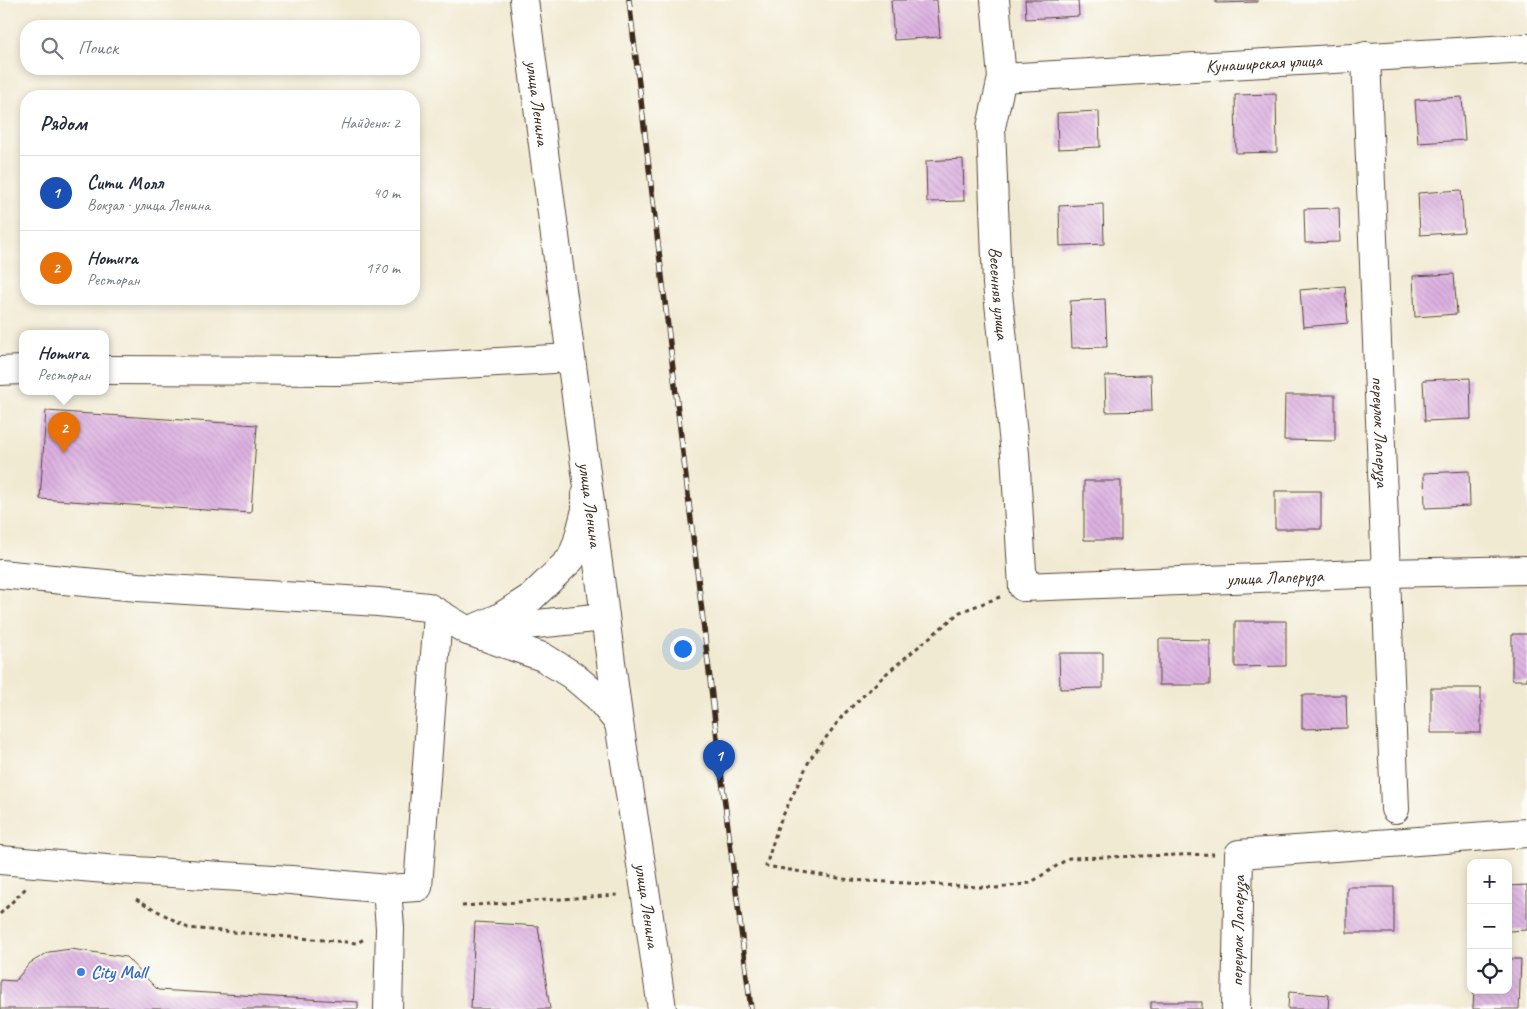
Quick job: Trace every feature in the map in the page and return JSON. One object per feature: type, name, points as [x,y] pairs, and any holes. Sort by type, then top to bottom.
[{"type":"street","name":"улица Ленина","points":[[524,0],[619,723],[662,1009]]},
{"type":"street","name":"Весенняя улица","points":[[995,0],[1002,78],[990,127],[997,284],[1015,454],[1024,588]]},
{"type":"street","name":"Кунаширская улица","points":[[1002,78],[1527,48]]},
{"type":"street","name":"переулок Лаперуза","points":[[1366,56],[1395,809]]},
{"type":"street","points":[[109,370],[340,371],[571,358]]},
{"type":"street","points":[[0,371],[19,370]]},
{"type":"street","points":[[468,630],[499,618],[532,597],[571,559],[586,510],[587,474]]},
{"type":"street","name":"улица Лаперуза","points":[[1024,588],[1386,573],[1527,570]]},
{"type":"street","points":[[0,574],[147,587],[428,607],[468,630],[543,657],[572,674],[598,697],[619,723]]},
{"type":"street","points":[[0,860],[118,870],[291,880],[387,889],[418,887],[438,614]]},
{"type":"street","points":[[468,630],[605,617]]},
{"type":"street","points":[[1239,854],[1527,833]]},
{"type":"street","name":"переулок Лаперуза","points":[[1236,1009],[1239,854]]},
{"type":"street","points":[[387,889],[390,928],[388,1009]]},
{"type":"path","points":[[1024,588],[960,612],[887,673],[843,715],[810,759],[778,826],[766,866],[850,880],[999,888],[1030,883],[1069,858],[1239,854]]},
{"type":"path","points":[[0,914],[26,888],[35,889]]},
{"type":"path","points":[[462,906],[618,895]]},
{"type":"path","points":[[131,896],[188,928],[357,942],[372,935]]},
{"type":"building","points":[[891,0],[937,0],[940,37],[894,40]]},
{"type":"building","points":[[1025,0],[1078,0],[1079,16],[1026,19]]},
{"type":"building","points":[[1216,0],[1257,0],[1257,2],[1216,3]]},
{"type":"building","points":[[1276,94],[1277,152],[1236,153],[1235,95]]},
{"type":"building","points":[[1462,97],[1465,140],[1418,143],[1415,100]]},
{"type":"building","points":[[1099,111],[1100,147],[1058,149],[1057,113]]},
{"type":"building","points":[[963,159],[964,201],[927,202],[926,161]]},
{"type":"building","points":[[1461,190],[1464,232],[1420,235],[1418,193]]},
{"type":"building","points":[[1103,204],[1104,244],[1060,246],[1059,206]]},
{"type":"building","points":[[1339,208],[1340,242],[1305,243],[1304,209]]},
{"type":"building","points":[[1454,274],[1457,314],[1415,317],[1413,276]]},
{"type":"building","points":[[1345,286],[1348,323],[1303,327],[1300,290]]},
{"type":"building","points":[[1105,299],[1107,347],[1072,348],[1070,301]]},
{"type":"building","points":[[1151,375],[1152,411],[1106,412],[1105,376]]},
{"type":"building","points":[[1470,378],[1471,419],[1425,421],[1423,380]]},
{"type":"building","points":[[1285,395],[1335,395],[1335,441],[1284,440]]},
{"type":"building","points":[[46,411],[257,425],[251,513],[40,499]]},
{"type":"building","points":[[1469,471],[1470,506],[1425,508],[1424,473]]},
{"type":"building","points":[[1084,481],[1121,481],[1121,540],[1084,540]]},
{"type":"building","points":[[1275,491],[1321,491],[1321,529],[1275,529]]},
{"type":"building","points":[[1235,621],[1286,621],[1286,666],[1235,667]]},
{"type":"building","points":[[1512,634],[1527,634],[1527,680],[1512,680]]},
{"type":"building","points":[[1159,639],[1210,640],[1210,685],[1159,685]]},
{"type":"building","points":[[1059,653],[1103,653],[1103,688],[1060,689]]},
{"type":"building","points":[[1431,688],[1481,688],[1481,733],[1431,733]]},
{"type":"building","points":[[1302,695],[1346,695],[1347,728],[1302,729]]},
{"type":"building","points":[[1527,885],[1527,930],[1512,931],[1512,886]]},
{"type":"building","points":[[1347,887],[1394,887],[1394,933],[1347,933]]},
{"type":"building","points":[[475,922],[538,926],[550,1009],[471,1009]]},
{"type":"building","name":"City Mall","points":[[71,949],[126,957],[158,990],[358,1002],[358,1009],[0,1009],[0,980],[15,981],[30,963],[49,952]]},
{"type":"building","points":[[1512,959],[1521,959],[1519,1009],[1473,1009],[1474,994],[1512,994]]},
{"type":"building","points":[[1289,992],[1329,995],[1328,1009],[1288,1009]]},
{"type":"building","points":[[1151,1002],[1202,1002],[1202,1009],[1151,1009]]},
{"type":"railway","points":[[629,0],[751,1009]]},
{"type":"place","name":"Homura","points":[[64,453]]},
{"type":"place","name":"Сити Молл","points":[[719,781]]},
{"type":"place","name":"City Mall","points":[[81,972]]}]
